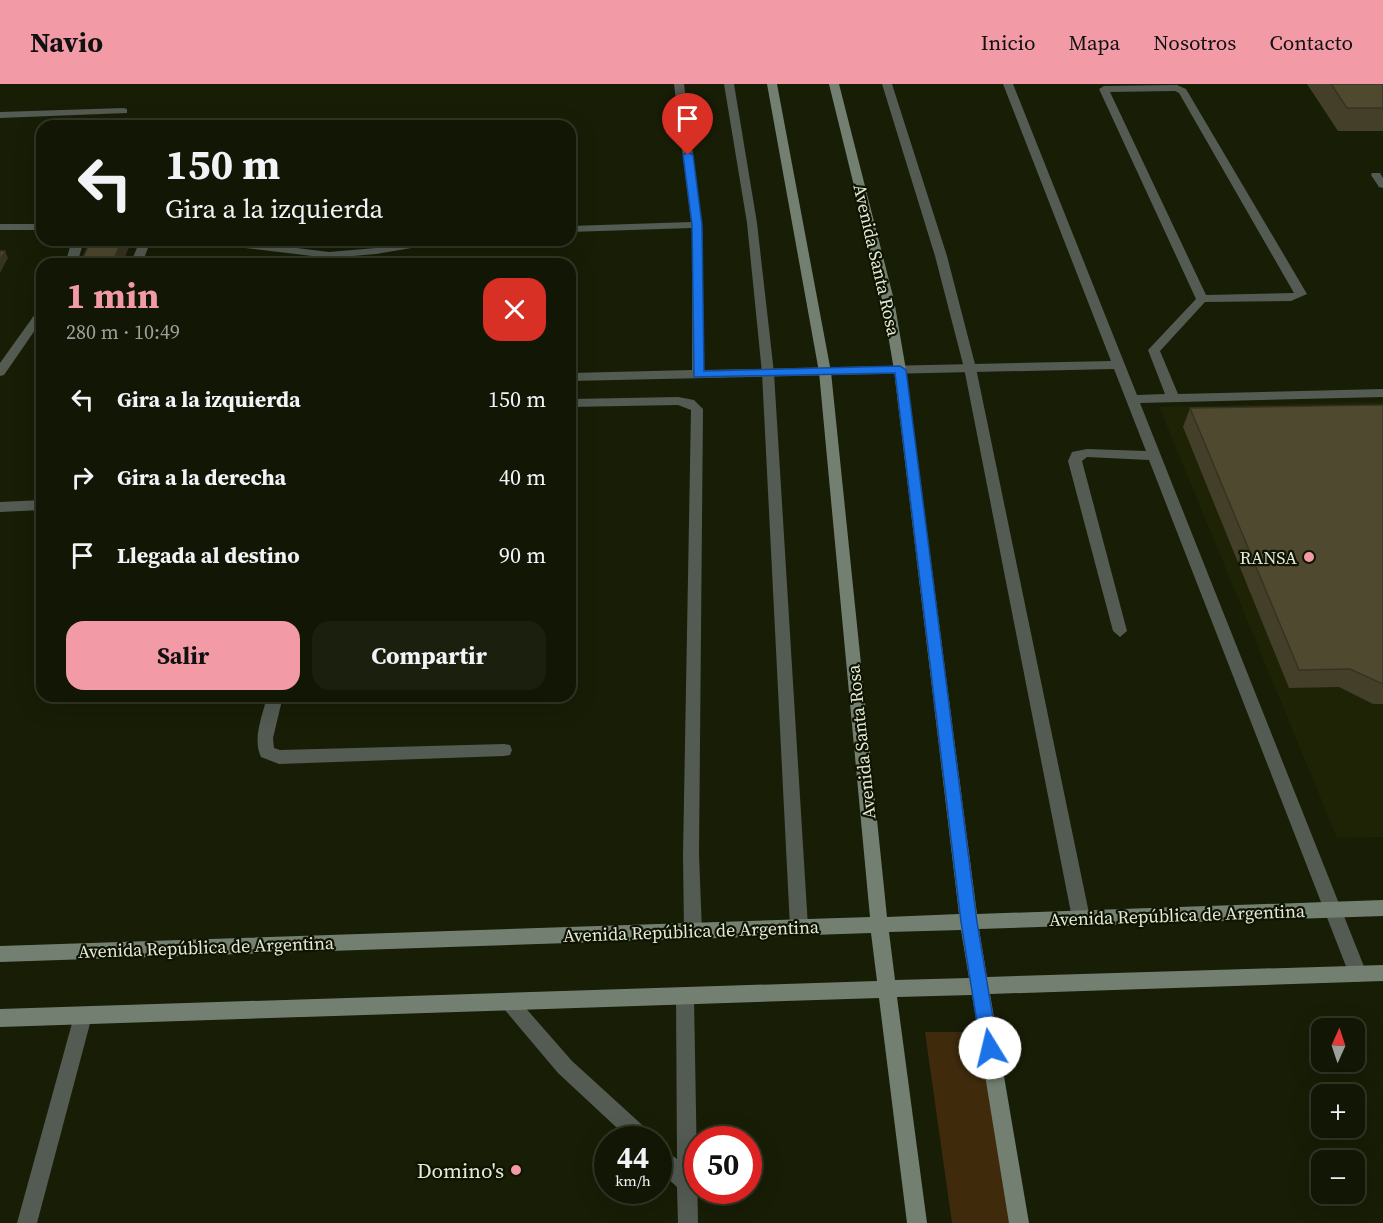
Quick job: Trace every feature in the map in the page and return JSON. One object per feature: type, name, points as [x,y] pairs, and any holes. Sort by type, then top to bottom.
[{"type":"main road","name":"Avenida Santa Rosa","points":[[772,84],[825,372],[879,924],[917,1223]]},
{"type":"main road","name":"Avenida Santa Rosa","points":[[834,84],[888,300],[900,370],[969,922],[1019,1223]]},
{"type":"main road","name":"Avenida República de Argentina","points":[[0,954],[1383,908]]},
{"type":"main road","points":[[0,1018],[1383,973]]},
{"type":"street","points":[[680,84],[697,225],[698,374]]},
{"type":"street","points":[[729,84],[752,223],[768,373],[800,927]]},
{"type":"street","points":[[887,84],[942,256],[970,368],[1081,918]]},
{"type":"street","points":[[1008,84],[1358,974]]},
{"type":"street","points":[[1173,398],[1154,350],[1202,299],[1291,298],[1301,294],[1183,90],[1177,88],[1104,89],[1202,299]]},
{"type":"street","points":[[0,115],[124,111]]},
{"type":"street","points":[[576,229],[697,225]]},
{"type":"street","points":[[0,227],[36,226]]},
{"type":"street","points":[[253,246],[329,255],[406,246]]},
{"type":"street","points":[[0,372],[36,321]]},
{"type":"street","points":[[576,377],[1119,365]]},
{"type":"street","points":[[1132,399],[1383,393]]},
{"type":"street","points":[[576,403],[678,401],[690,403],[697,409],[691,855],[693,931]]},
{"type":"street","points":[[1120,631],[1075,461],[1077,454],[1087,453],[1154,456]]},
{"type":"street","points":[[0,507],[36,505]]},
{"type":"street","points":[[274,702],[265,738],[267,752],[279,757],[504,750]]},
{"type":"street","points":[[685,997],[686,1126]]},
{"type":"street","points":[[510,1003],[565,1067],[629,1126]]},
{"type":"street","points":[[27,1223],[82,1016]]},
{"type":"street","points":[[672,1168],[684,1179]]},
{"type":"street","points":[[688,1204],[688,1223]]},
{"type":"shaded area","name":"RANSA","points":[[1383,401],[1383,837],[1337,838],[1159,407]]},
{"type":"shaded area","points":[[925,1032],[978,1032],[1010,1223],[952,1223]]},
{"type":"building","points":[[1331,84],[1383,84],[1383,108],[1347,108]]},
{"type":"building","points":[[88,246],[120,246],[114,258],[83,258]]},
{"type":"building","name":"RANSA","points":[[1383,405],[1383,684],[1350,669],[1299,670],[1190,408]]},
{"type":"place","name":"RANSA","points":[[1309,557]]},
{"type":"place","name":"Domino's","points":[[516,1170]]},
{"type":"route","points":[[688,155],[697,225],[698,374],[900,370],[969,922],[990,1048]]}]
